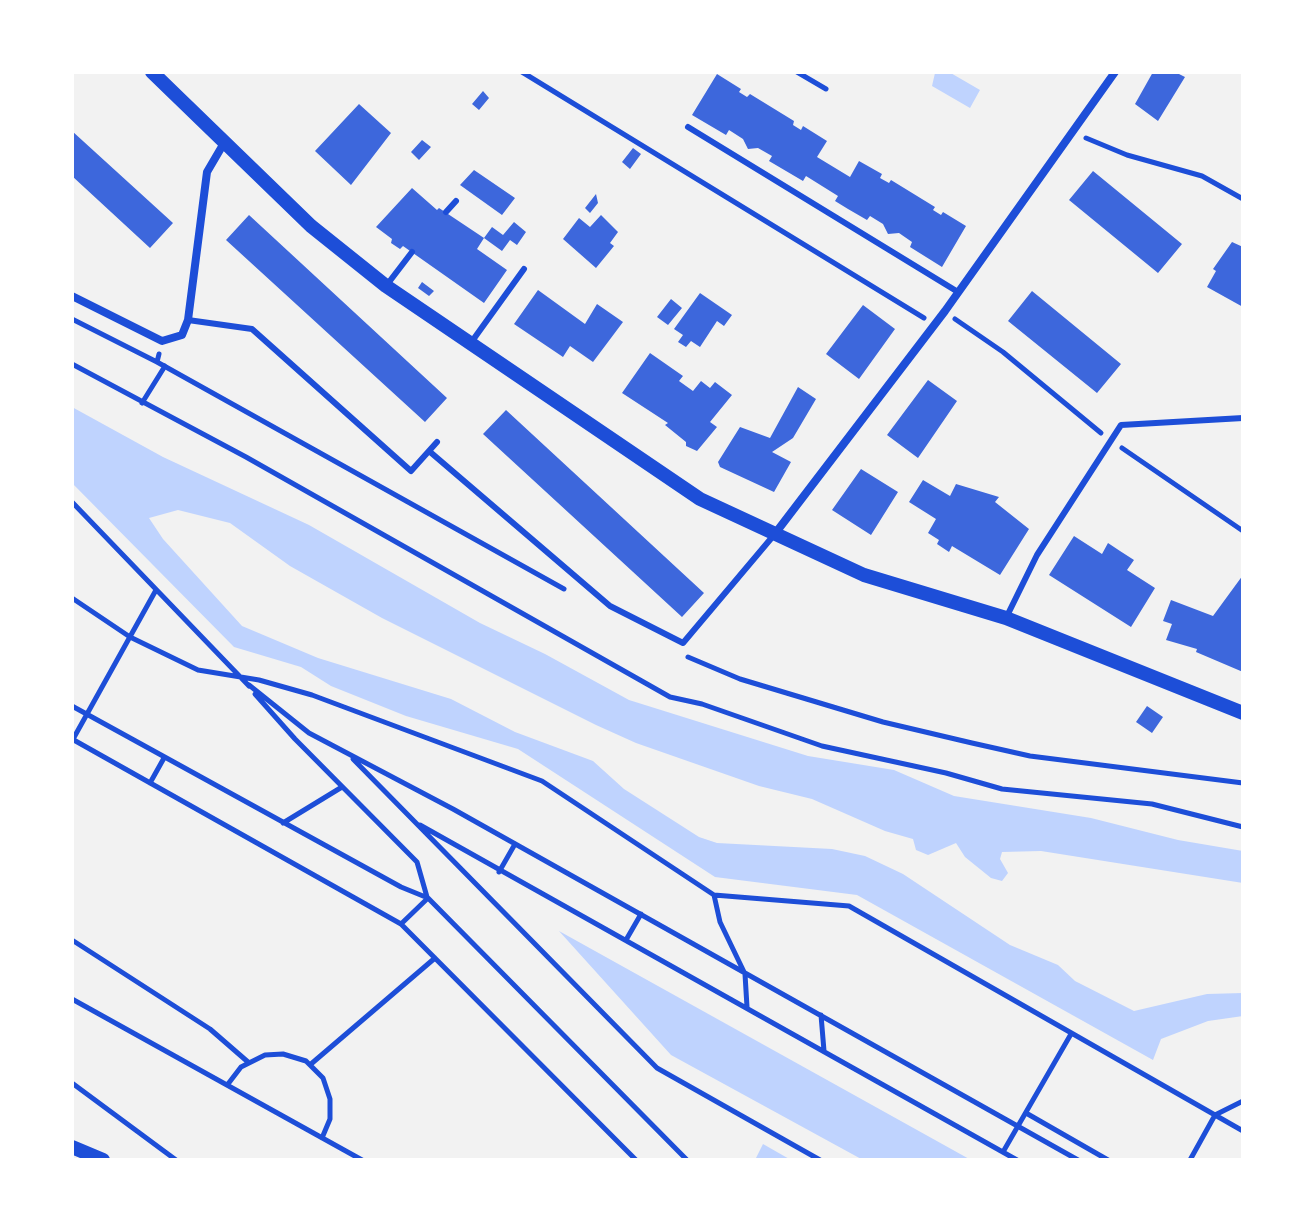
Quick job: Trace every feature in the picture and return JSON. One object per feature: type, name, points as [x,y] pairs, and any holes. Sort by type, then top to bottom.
[{"type":"street","points":[[152,72],[311,226],[386,286],[700,499],[864,575],[1006,618],[1243,713]]},
{"type":"street","points":[[774,535],[945,311],[1115,72]]},
{"type":"street","points":[[72,296],[162,341],[182,335],[188,320],[207,172],[224,143]]},
{"type":"street","points":[[72,1147],[103,1160]]},
{"type":"lane","points":[[688,127],[958,292]]},
{"type":"lane","points":[[446,212],[456,201]]},
{"type":"lane","points":[[386,286],[412,252]]},
{"type":"lane","points":[[470,344],[524,269]]},
{"type":"lane","points":[[188,320],[252,329],[411,471],[437,442]]},
{"type":"lane","points":[[1006,618],[1037,555],[1121,425],[1243,418]]},
{"type":"lane","points":[[429,451],[610,606],[683,643],[774,535]]},
{"type":"path","points":[[522,72],[933,325]]},
{"type":"path","points":[[797,72],[826,89]]},
{"type":"path","points":[[1072,129],[1127,155],[1202,176],[1243,199]]},
{"type":"path","points":[[945,311],[1003,352],[1110,440],[1243,531]]},
{"type":"path","points":[[72,319],[157,362]]},
{"type":"path","points":[[72,364],[142,403],[165,366]]},
{"type":"path","points":[[72,502],[417,862],[428,898]]},
{"type":"path","points":[[156,590],[72,740],[401,924],[636,1160]]},
{"type":"path","points":[[72,598],[130,637],[198,670],[240,676],[312,695],[542,781],[714,895],[849,906],[1243,1131]]},
{"type":"path","points":[[249,685],[309,733],[515,844],[1078,1160]]},
{"type":"path","points":[[72,706],[283,823],[428,898],[687,1160]]},
{"type":"path","points":[[972,743],[1030,756],[1243,783]]},
{"type":"path","points":[[350,756],[657,1068],[820,1160]]},
{"type":"path","points":[[150,783],[164,758]]},
{"type":"path","points":[[283,823],[342,787]]},
{"type":"path","points":[[420,825],[1017,1160]]},
{"type":"path","points":[[499,872],[515,844]]},
{"type":"path","points":[[714,895],[720,922],[745,974],[747,1008]]},
{"type":"path","points":[[401,924],[428,898]]},
{"type":"path","points":[[626,940],[641,914]]},
{"type":"path","points":[[72,940],[210,1029],[248,1062]]},
{"type":"path","points":[[311,1064],[435,958]]},
{"type":"path","points":[[72,999],[362,1160]]},
{"type":"path","points":[[821,1015],[825,1052]]},
{"type":"path","points":[[1003,1152],[1071,1034]]},
{"type":"path","points":[[228,1084],[248,1062],[277,1054],[311,1064],[323,1078],[330,1099],[330,1119],[322,1138]]},
{"type":"path","points":[[72,1083],[176,1160]]},
{"type":"path","points":[[1190,1160],[1215,1115],[1243,1101]]},
{"type":"path","points":[[1026,1113],[1108,1160]]},
{"type":"water","points":[[949,72],[980,90],[970,108],[932,86],[935,73]]},
{"type":"water","points":[[72,407],[163,457],[309,525],[480,623],[629,700],[808,756],[894,770],[954,796],[1091,818],[1178,840],[1243,851],[1243,883],[1041,851],[1002,852],[1000,859],[1008,873],[1002,881],[991,878],[965,857],[956,843],[928,855],[916,850],[913,839],[885,831],[812,799],[759,786],[636,743],[596,725],[382,618],[290,566],[230,523],[178,510],[149,518],[163,539],[242,626],[318,658],[451,699],[515,732],[593,761],[624,789],[699,837],[717,843],[832,849],[865,856],[903,874],[1010,945],[1058,965],[1075,981],[1134,1011],[1207,994],[1243,993],[1243,1016],[1208,1021],[1161,1039],[1153,1060],[857,895],[715,877],[518,749],[406,716],[331,686],[301,667],[234,647],[72,483]]},
{"type":"water","points":[[559,931],[971,1160],[863,1160],[671,1055]]},
{"type":"water","points":[[763,1144],[791,1160],[755,1160]]},
{"type":"building","points":[[1153,72],[1175,72],[1185,77],[1158,121],[1135,104]]},
{"type":"building","points":[[717,74],[741,89],[739,92],[747,97],[750,94],[794,121],[793,125],[801,130],[803,126],[827,141],[817,157],[850,177],[859,161],[882,174],[880,178],[889,183],[891,180],[935,207],[933,210],[941,215],[943,212],[966,226],[942,267],[910,247],[912,242],[899,233],[888,234],[883,224],[870,216],[867,220],[835,201],[838,196],[806,176],[803,181],[769,161],[772,156],[758,148],[748,149],[743,139],[729,130],[726,135],[692,115]]},
{"type":"building","points":[[483,91],[489,98],[479,110],[472,104]]},
{"type":"building","points":[[359,104],[391,133],[351,185],[315,151]]},
{"type":"building","points":[[72,131],[173,223],[150,248],[72,176]]},
{"type":"building","points":[[422,140],[431,147],[419,160],[411,152]]},
{"type":"building","points":[[633,148],[641,154],[630,169],[622,162]]},
{"type":"building","points":[[474,170],[515,198],[502,215],[460,185]]},
{"type":"building","points":[[1093,171],[1182,244],[1158,273],[1069,200]]},
{"type":"building","points":[[412,188],[437,210],[439,208],[484,238],[477,249],[507,270],[484,303],[403,246],[400,249],[391,243],[392,239],[376,227]]},
{"type":"building","points":[[596,194],[598,203],[590,213],[585,208]]},
{"type":"building","points":[[249,215],[447,398],[425,422],[226,240]]},
{"type":"building","points":[[601,215],[618,232],[610,243],[614,246],[596,268],[563,239],[579,218],[590,227]]},
{"type":"building","points":[[514,222],[526,232],[517,245],[510,240],[502,251],[484,238],[492,227],[503,235]]},
{"type":"building","points":[[1232,242],[1243,247],[1243,307],[1207,287],[1216,271],[1213,269]]},
{"type":"building","points":[[422,282],[434,291],[429,296],[418,288]]},
{"type":"building","points":[[538,290],[585,324],[597,304],[623,322],[593,362],[570,346],[563,357],[514,324]]},
{"type":"building","points":[[1032,291],[1121,364],[1097,393],[1008,321]]},
{"type":"building","points":[[700,293],[732,315],[724,326],[717,321],[700,347],[691,341],[686,347],[678,342],[683,335],[674,329]]},
{"type":"building","points":[[671,299],[682,308],[668,325],[657,317]]},
{"type":"building","points":[[863,305],[895,329],[859,379],[826,354]]},
{"type":"building","points":[[650,353],[683,376],[679,381],[693,391],[701,381],[710,388],[715,382],[732,395],[710,422],[717,427],[697,451],[686,446],[686,442],[665,425],[668,423],[622,393]]},
{"type":"building","points":[[928,380],[957,401],[918,458],[887,435]]},
{"type":"building","points":[[798,387],[816,399],[793,438],[772,452],[791,462],[774,492],[720,467],[718,462],[740,427],[770,438]]},
{"type":"building","points":[[506,410],[704,593],[682,617],[483,434]]},
{"type":"building","points":[[861,469],[898,492],[871,535],[832,510]]},
{"type":"building","points":[[923,480],[950,496],[956,484],[999,497],[995,502],[1029,529],[1000,575],[952,546],[949,552],[928,533],[936,519],[909,502]]},
{"type":"building","points":[[1074,536],[1102,554],[1108,543],[1134,560],[1127,570],[1155,588],[1131,627],[1049,575]]},
{"type":"building","points":[[1243,575],[1243,672],[1196,652],[1197,649],[1166,640],[1172,624],[1163,621],[1171,600],[1213,616]]},
{"type":"building","points":[[1147,706],[1163,717],[1152,733],[1136,722]]}]
